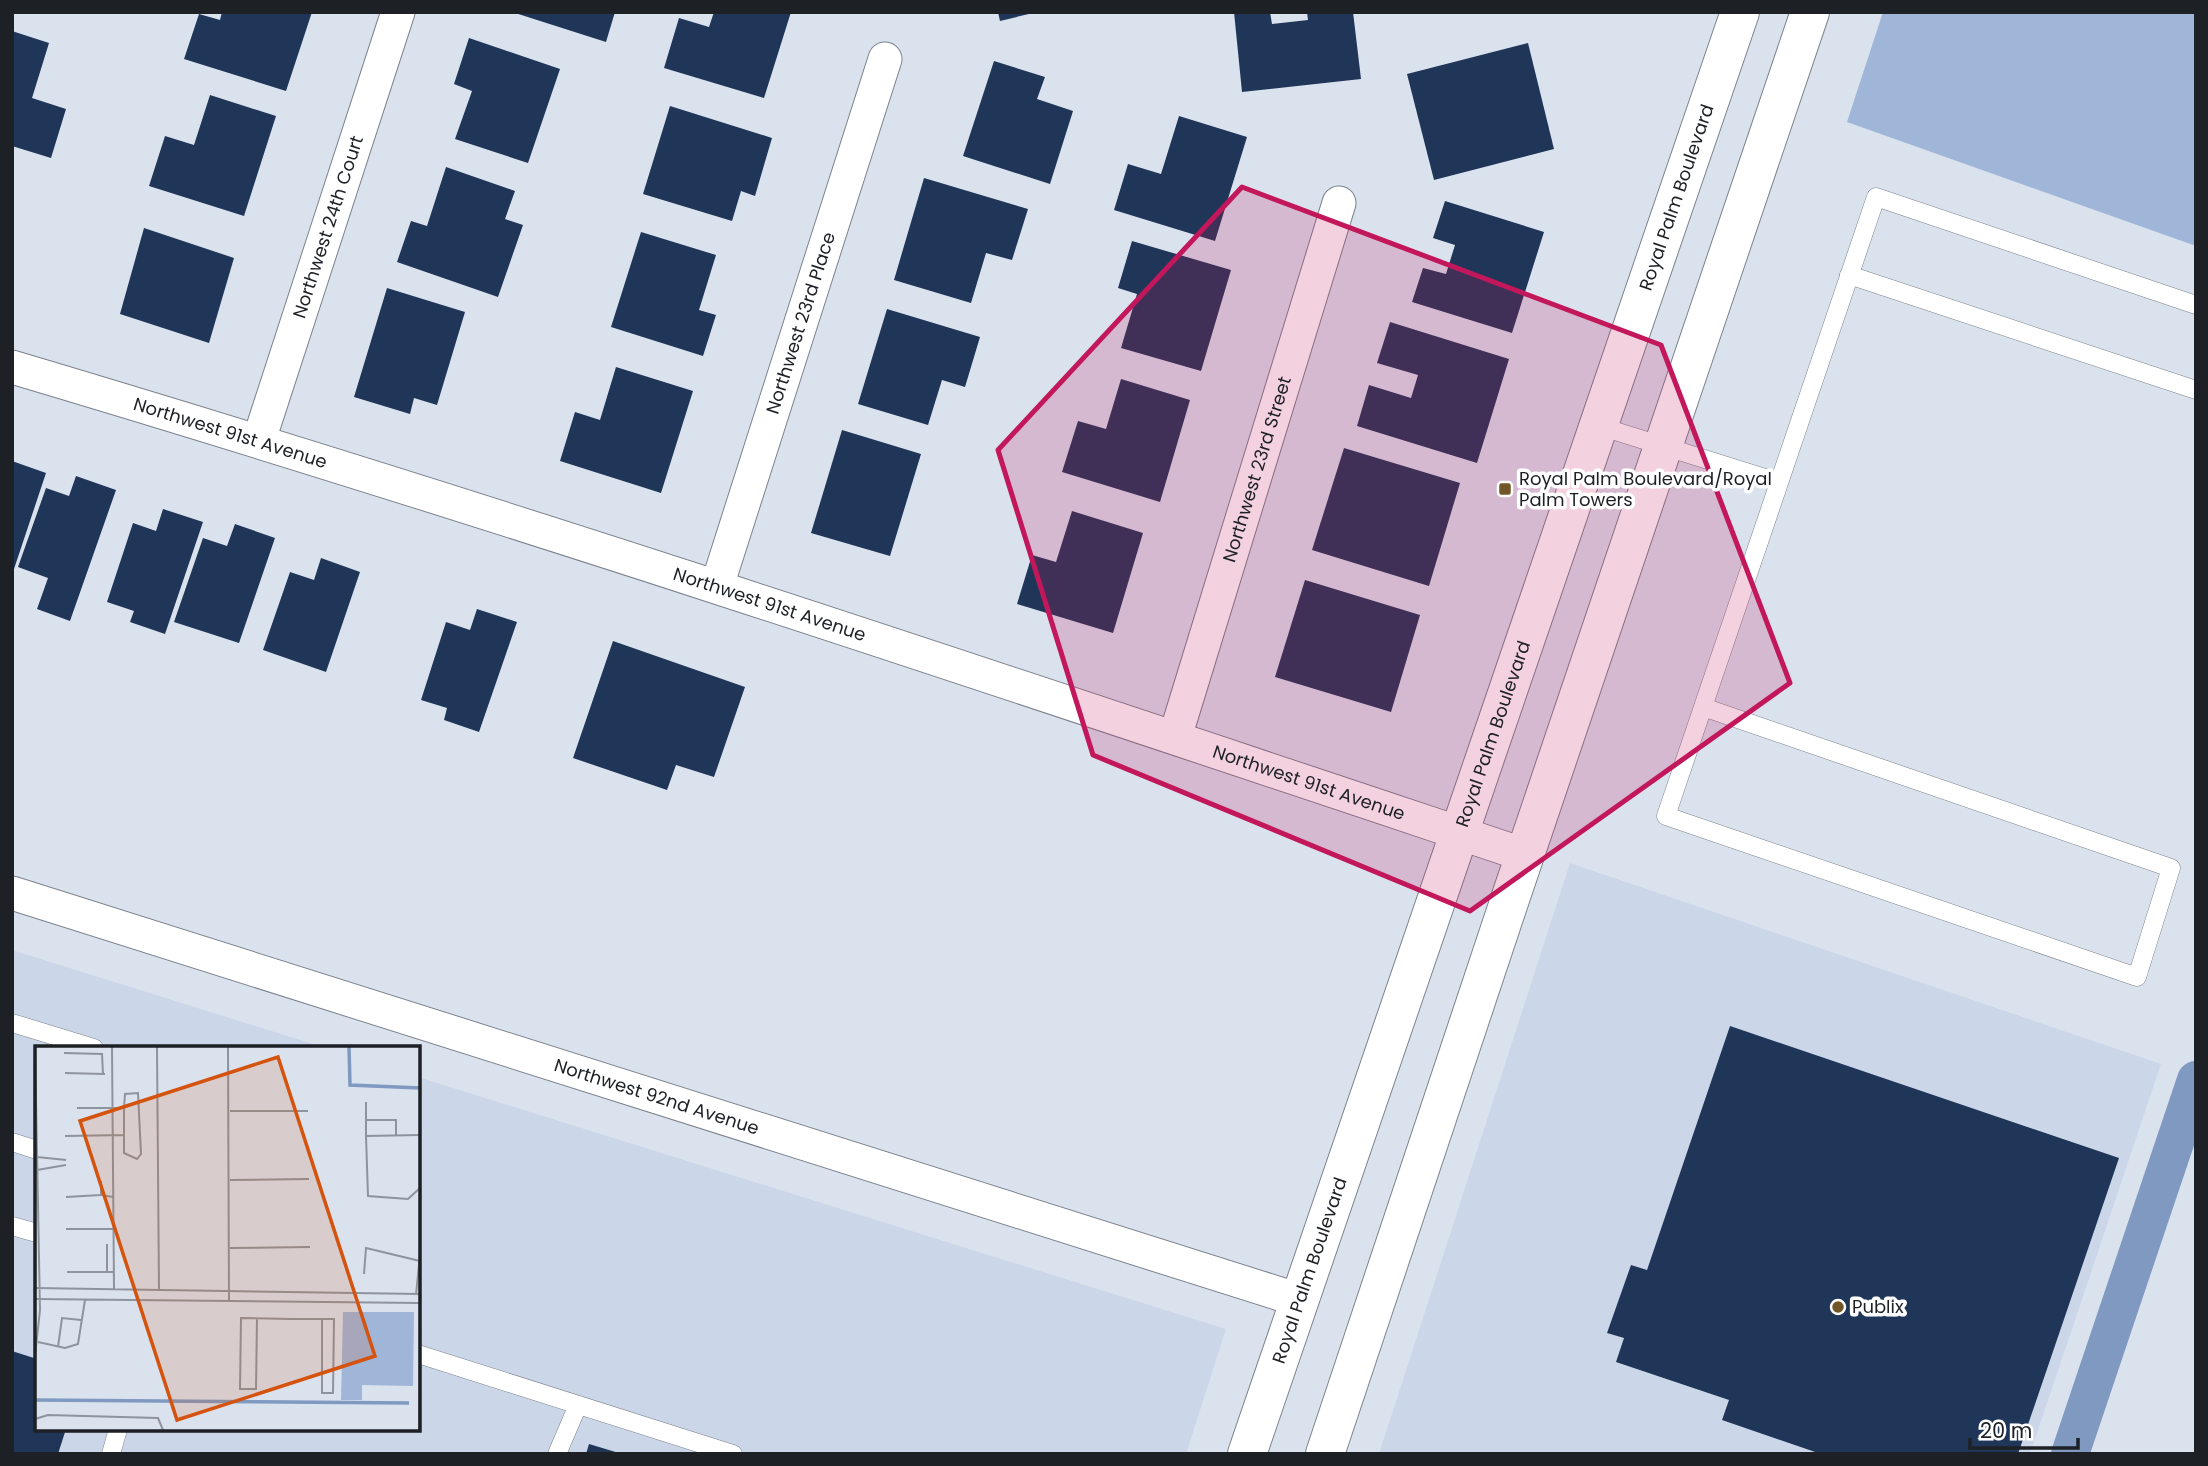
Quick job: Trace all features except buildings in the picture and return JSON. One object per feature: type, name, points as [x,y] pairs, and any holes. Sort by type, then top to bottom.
[{"type":"main road","name":"Royal Palm Boulevard","points":[[1247,1454],[1740,12]]},
{"type":"main road","points":[[1325,1454],[1811,12]]},
{"type":"street","name":"Northwest 24th Court","points":[[259,440],[398,12]]},
{"type":"street","name":"Northwest 23rd Place","points":[[717,586],[886,59]]},
{"type":"street","name":"Northwest 23rd Street","points":[[1175,737],[1339,203]]},
{"type":"street","name":"Northwest 91st Avenue","points":[[12,367],[259,440],[717,586],[1525,855]]},
{"type":"street","name":"Northwest 92nd Avenue","points":[[12,893],[1299,1300]]},
{"type":"lane","points":[[1703,707],[2171,868],[2137,977],[1666,816],[1876,197],[2196,305]]},
{"type":"lane","points":[[1849,275],[2196,390]]},
{"type":"lane","points":[[1599,426],[1778,482]]},
{"type":"lane","points":[[12,1023],[87,1046]]},
{"type":"lane","points":[[12,1143],[35,1149]]},
{"type":"lane","points":[[12,1226],[35,1233]]},
{"type":"lane","points":[[420,1355],[733,1454]]},
{"type":"lane","points":[[557,1454],[578,1405]]},
{"type":"lane","points":[[111,1454],[117,1431]]},
{"type":"highlighted area","points":[[1242,187],[1661,345],[1790,683],[1470,911],[1093,755],[998,450]]},
{"type":"shaded area","points":[[1883,12],[2196,12],[2196,246],[1847,122]]},
{"type":"shaded area","points":[[1570,863],[2161,1064],[2030,1454],[1379,1454]]},
{"type":"shaded area","points":[[12,950],[320,1046],[35,1046],[35,1431],[420,1431],[420,1078],[1226,1329],[1186,1454],[12,1454]]},
{"type":"waterway","points":[[2070,1454],[2196,1080]]},
{"type":"place","name":"Royal Palm Boulevard/Royal Palm Towers","points":[[1505,489]]},
{"type":"place","name":"Publix","points":[[1838,1307]]}]
